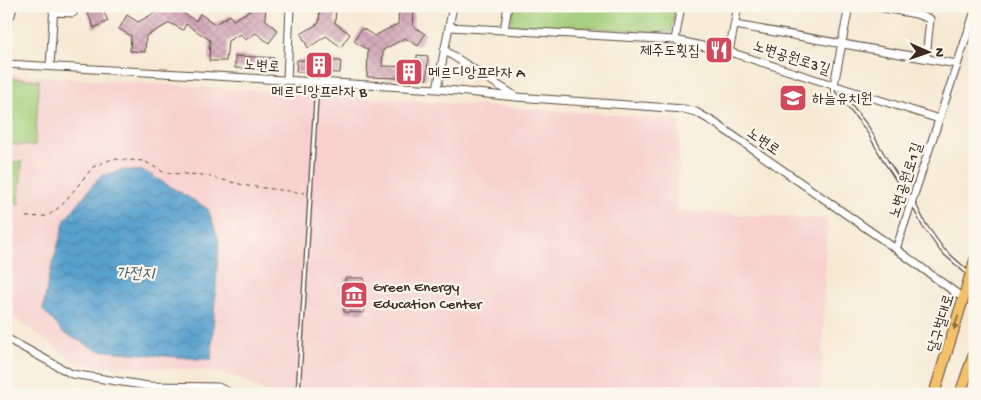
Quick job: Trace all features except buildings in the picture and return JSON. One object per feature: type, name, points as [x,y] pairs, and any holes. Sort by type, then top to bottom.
[{"type":"main road","name":"달구벌대로","points":[[934,394],[975,260]]},
{"type":"main road","points":[[960,394],[975,351]]},
{"type":"street","points":[[6,17],[11,15],[13,6]]},
{"type":"street","points":[[287,80],[290,6]]},
{"type":"street","points":[[437,89],[453,6]]},
{"type":"street","points":[[504,30],[508,6]]},
{"type":"street","points":[[675,40],[681,6]]},
{"type":"street","points":[[735,25],[738,6]]},
{"type":"street","name":"노변공원로3길","points":[[449,27],[675,40],[729,52],[834,85],[849,6]]},
{"type":"street","points":[[873,6],[930,18],[926,58]]},
{"type":"street","points":[[50,66],[54,9],[74,13]]},
{"type":"street","name":"노변공원로1길","points":[[896,249],[975,11]]},
{"type":"street","name":"노변공원로3길","points":[[729,52],[735,25],[843,44]]},
{"type":"street","points":[[843,44],[958,64]]},
{"type":"street","name":"노변로","points":[[444,50],[516,97]]},
{"type":"street","name":"노변로","points":[[6,64],[437,89],[516,97],[684,109],[696,112],[715,123],[963,298]]},
{"type":"street","points":[[834,85],[939,120]]},
{"type":"street","points":[[6,338],[72,374],[148,386],[218,387],[233,394]]},
{"type":"lane","points":[[298,394],[317,82]]},
{"type":"lane","points":[[834,85],[833,92],[850,107],[867,128],[912,201],[924,225],[942,250],[970,275]]},
{"type":"path","points":[[26,217],[48,216],[62,205],[93,167],[112,159],[144,162],[165,174],[202,176],[248,186],[310,193]]},
{"type":"shaded area","points":[[6,74],[680,119],[676,211],[827,219],[821,394],[270,394],[237,377],[202,370],[80,365],[16,319],[6,318]]},
{"type":"green space","points":[[514,6],[676,6],[671,32],[511,24]]},
{"type":"green space","points":[[6,78],[39,80],[35,146],[6,144]]},
{"type":"green space","points":[[6,161],[22,162],[19,204],[6,203]]},
{"type":"water","name":"가전지","points":[[123,170],[144,171],[208,209],[219,241],[211,360],[97,350],[64,333],[43,310],[48,280],[65,220],[100,176]]},
{"type":"place","name":"제주도횟집","points":[[719,50]]},
{"type":"place","name":"메르디앙프라자 B","points":[[319,65]]},
{"type":"place","name":"메르디앙프라자 A","points":[[409,72]]},
{"type":"place","name":"하늘유치원","points":[[793,98]]},
{"type":"place","name":"Green Energy Education Center","points":[[354,295]]}]
